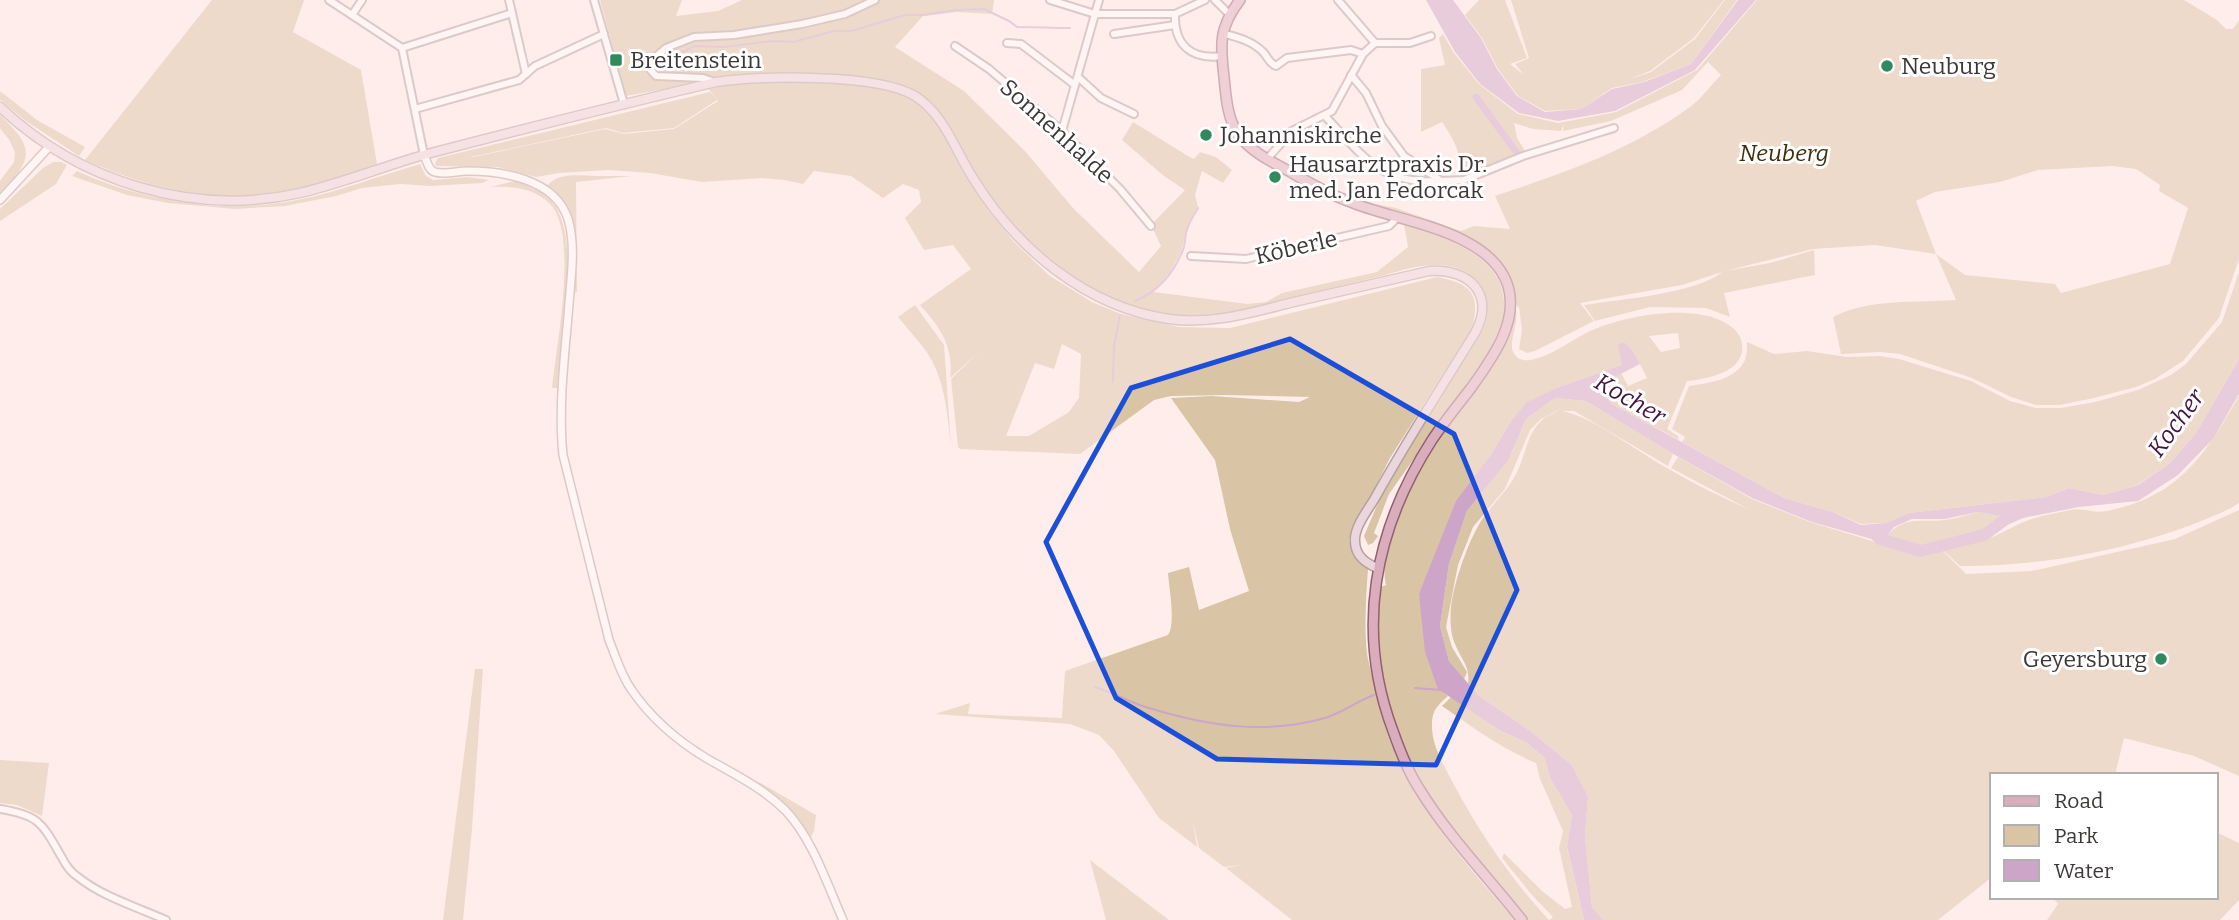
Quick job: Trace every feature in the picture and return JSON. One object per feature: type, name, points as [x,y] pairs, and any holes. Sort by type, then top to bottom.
[{"type":"main road","points":[[1240,0],[1229,14],[1222,33],[1222,56],[1233,125],[1249,146],[1267,159],[1348,202],[1468,242],[1488,257],[1503,274],[1510,292],[1511,304],[1503,335],[1494,354],[1433,439],[1396,510],[1377,568],[1373,618],[1376,670],[1386,714],[1419,789],[1522,920]]},
{"type":"main road","points":[[0,107],[49,146],[115,180],[162,193],[208,200],[233,200],[299,193],[424,155],[716,82],[765,79],[853,81],[891,86],[916,97],[935,114],[973,178],[1023,242],[1051,267],[1082,288],[1141,314],[1172,320],[1215,320],[1429,271],[1449,271],[1466,278],[1477,290],[1482,310],[1480,324],[1388,473],[1355,534],[1358,554],[1377,568]]},
{"type":"street","points":[[329,0],[402,48],[429,168],[437,173],[480,171],[529,181],[547,190],[564,209],[570,231],[572,264],[560,430],[563,455],[606,627],[619,664],[631,688],[671,732],[703,756],[758,787],[786,812],[807,843],[843,920]]},
{"type":"street","points":[[352,15],[362,0]]},
{"type":"street","points":[[509,0],[526,74]]},
{"type":"street","points":[[594,0],[624,104]]},
{"type":"street","points":[[716,82],[703,78],[656,76],[646,65],[666,48],[694,37],[802,24],[845,14],[876,0]]},
{"type":"street","points":[[1050,0],[1095,14],[1175,14],[1205,0]]},
{"type":"street","points":[[1062,131],[1100,0]]},
{"type":"street","points":[[1215,0],[1229,14]]},
{"type":"street","points":[[1338,0],[1375,43]]},
{"type":"street","points":[[402,48],[512,13]]},
{"type":"street","points":[[1175,14],[1175,25],[1184,47],[1198,55],[1222,56]]},
{"type":"street","points":[[1114,34],[1175,25]]},
{"type":"street","points":[[1222,33],[1243,38],[1263,52],[1271,64],[1276,66],[1287,58],[1351,50],[1363,54]]},
{"type":"street","points":[[415,109],[519,80],[535,66],[604,34]]},
{"type":"street","points":[[1267,159],[1292,131],[1332,111],[1363,54],[1375,43],[1410,43],[1431,36]]},
{"type":"street","points":[[1007,43],[1021,44],[1075,85]]},
{"type":"street","name":"Sonnenhalde","points":[[955,46],[989,69],[1062,131],[1120,188],[1150,226]]},
{"type":"street","points":[[1351,75],[1366,93],[1382,126],[1404,156],[1441,181]]},
{"type":"street","points":[[1078,77],[1101,97],[1134,114]]},
{"type":"street","points":[[1325,116],[1382,172],[1419,182],[1464,180],[1523,156],[1614,128]]},
{"type":"street","points":[[0,200],[49,146]]},
{"type":"street","name":"Köberle","points":[[1191,256],[1247,259],[1390,226],[1398,218]]},
{"type":"street","points":[[0,809],[33,818],[43,826],[76,876],[99,891],[166,920]]},
{"type":"highlighted area","points":[[1290,339],[1454,434],[1517,590],[1436,765],[1217,759],[1116,698],[1046,542],[1131,388]]},
{"type":"green space","points":[[212,0],[304,0],[293,32],[361,70],[377,164],[333,180],[277,194],[221,196],[165,188],[85,160]]},
{"type":"green space","points":[[600,0],[682,0],[676,16],[718,11],[742,0],[994,0],[992,14],[957,12],[923,16],[895,47],[964,91],[1025,151],[1073,208],[1139,272],[1161,246],[1151,225],[1185,190],[1122,140],[1133,122],[1194,159],[1200,152],[1216,157],[1232,170],[1223,183],[1202,171],[1195,195],[1198,207],[1189,222],[1181,252],[1154,292],[1247,304],[1266,302],[1282,293],[1377,272],[1408,247],[1404,225],[1459,245],[1489,267],[1499,282],[1504,300],[1502,321],[1490,351],[1389,494],[1374,533],[1378,536],[1368,545],[1364,536],[1395,468],[1484,327],[1486,299],[1477,281],[1460,269],[1450,266],[1424,266],[1240,310],[1214,315],[1175,316],[1149,312],[1098,293],[1074,279],[1031,244],[996,204],[987,209],[1015,243],[1050,276],[1092,302],[1121,314],[1179,327],[1230,328],[1437,277],[1458,283],[1471,292],[1475,307],[1472,328],[1390,458],[1349,540],[1358,561],[1368,569],[1365,622],[1367,654],[1382,717],[1395,753],[1408,780],[1440,829],[1515,920],[1292,920],[1226,868],[1241,865],[1224,867],[1199,848],[1193,822],[1197,847],[1159,818],[1114,751],[1099,735],[1070,724],[935,714],[970,703],[968,714],[1062,718],[1065,671],[1168,635],[1172,614],[1168,573],[1189,567],[1199,610],[1249,591],[1230,529],[1215,460],[1171,398],[1212,396],[1299,402],[1310,397],[1224,395],[1171,396],[1154,400],[1080,454],[960,449],[951,379],[979,352],[950,378],[948,347],[934,321],[920,305],[971,269],[953,245],[924,250],[905,218],[921,202],[919,190],[903,184],[883,198],[851,176],[814,171],[803,184],[762,178],[702,182],[650,173],[609,170],[536,177],[498,167],[436,166],[438,158],[710,92],[716,98],[703,82],[626,96]],"holes":[[[717,100],[674,129],[624,134],[605,129],[470,157],[606,128],[623,133],[674,128]],[[1062,344],[1081,354],[1079,398],[1069,412],[1029,436],[1006,436],[1035,363],[1054,369]]]},
{"type":"green space","points":[[1479,0],[1505,0],[1527,58],[1510,64],[1524,75],[1515,64],[1529,58],[1511,0],[1724,0],[1694,38],[1650,71],[1630,79],[1651,72],[1695,39],[1725,0],[1737,0],[1691,64],[1642,82],[1612,88],[1581,109],[1545,111],[1518,96],[1465,15]]},
{"type":"green space","name":"Neuberg","points":[[1757,0],[2184,0],[2217,20],[2226,29],[2233,29],[2239,20],[2239,259],[2219,318],[2183,361],[2155,379],[2094,398],[2060,405],[2036,405],[2011,397],[1972,378],[1900,354],[1841,354],[1833,317],[1877,304],[1956,300],[1936,254],[1875,245],[1813,249],[1725,271],[1770,263],[1814,250],[1815,275],[1724,293],[1730,317],[1706,308],[1650,307],[1595,321],[1584,305],[1676,291],[1694,286],[1722,272],[1682,285],[1580,303],[1594,321],[1527,353],[1519,349],[1522,330],[1519,307],[1511,282],[1499,261],[1488,250],[1455,232],[1364,202],[1396,208],[1461,231],[1474,226],[1510,229],[1495,196],[1621,148],[1691,106],[1721,75],[1708,62],[1682,90],[1611,121],[1563,131],[1564,124],[1561,131],[1533,129],[1514,123],[1517,138],[1525,151],[1483,170],[1460,174],[1456,146],[1442,122],[1421,132],[1421,69],[1445,65],[1439,38],[1443,34],[1454,53],[1479,84],[1518,114],[1558,123],[1616,112],[1697,70]],"holes":[[[2112,166],[2136,169],[2160,185],[2159,191],[2188,208],[2170,264],[2061,293],[2055,284],[1965,275],[1936,254],[1916,201],[1935,192],[2000,182],[2038,170]]]},
{"type":"green space","points":[[0,91],[37,120],[85,147],[79,156],[0,100]]},
{"type":"green space","points":[[0,115],[20,137],[26,155],[19,172],[0,195],[0,181],[14,162],[15,153],[0,128]]},
{"type":"green space","points":[[53,162],[67,165],[56,184],[0,221],[0,209],[43,168]]},
{"type":"green space","points":[[420,164],[426,176],[433,180],[468,177],[489,180],[482,183],[430,186],[400,184],[362,188],[285,206],[235,209],[168,203],[127,195],[72,176],[77,171],[130,191],[185,203],[241,206],[312,197]]},
{"type":"green space","points":[[576,175],[632,176],[576,182],[577,292],[573,293],[567,212],[546,188],[556,179]]},
{"type":"green space","points":[[515,181],[539,192],[552,202],[561,218],[566,239],[567,291],[557,388],[552,388],[561,320],[564,264],[559,219],[550,204],[537,194],[522,189],[490,187]]},
{"type":"green space","points":[[2239,272],[2239,359],[2196,433],[2170,463],[2137,485],[2103,495],[2069,488],[2046,497],[1909,513],[1888,523],[1861,524],[1833,512],[1784,498],[1682,442],[1685,437],[1672,429],[1689,386],[1721,379],[1735,372],[1745,360],[1747,342],[1774,354],[1807,351],[1847,357],[1880,356],[1899,359],[1971,381],[2010,401],[2036,408],[2061,408],[2095,402],[2138,390],[2171,375],[2186,364],[2222,322]]},
{"type":"green space","points":[[915,305],[944,345],[951,445],[944,396],[937,373],[926,351],[898,317]]},
{"type":"green space","points":[[1514,306],[1516,318],[1512,346],[1517,357],[1524,360],[1545,356],[1602,326],[1655,314],[1691,313],[1708,316],[1732,328],[1740,336],[1742,344],[1742,354],[1732,367],[1714,376],[1687,381],[1667,429],[1678,436],[1679,440],[1612,404],[1603,393],[1607,380],[1621,373],[1628,386],[1647,378],[1633,351],[1622,358],[1623,365],[1559,387],[1511,421],[1490,456],[1419,594],[1438,688],[1448,696],[1432,718],[1433,739],[1438,754],[1485,837],[1521,888],[1549,920],[1526,920],[1470,853],[1423,785],[1398,732],[1390,704],[1383,675],[1378,617],[1380,587],[1386,585],[1387,556],[1415,478],[1435,445],[1495,363],[1510,326]],"holes":[[[1678,333],[1680,348],[1661,352],[1649,336]]]},
{"type":"green space","points":[[2239,396],[2239,503],[2231,508],[2168,533],[2099,552],[2064,558],[2028,563],[1960,566],[1943,550],[1995,536],[2039,517],[2075,509],[2107,511],[2154,495],[2172,484],[2201,455]]},
{"type":"green space","points":[[1555,398],[1586,401],[1673,454],[1668,466],[1574,411],[1562,411],[1586,419],[1677,474],[1750,510],[1671,468],[1678,457],[1752,499],[1810,522],[1918,555],[1942,550],[1966,574],[2032,571],[2175,539],[2239,510],[2239,776],[2194,756],[2124,738],[2115,773],[1990,773],[1990,879],[1938,920],[1603,920],[1592,907],[1585,836],[1588,796],[1572,765],[1529,730],[1478,695],[1468,683],[1467,667],[1453,640],[1451,625],[1455,586],[1476,530],[1512,480],[1536,426],[1559,410],[1541,419],[1530,430],[1505,489],[1473,527],[1458,565],[1446,627],[1452,647],[1467,672],[1464,679],[1449,661],[1440,626],[1449,564],[1467,511],[1508,461],[1526,419]]},
{"type":"green space","points":[[1978,512],[2002,516],[1976,534],[1922,546],[1887,536],[1907,522],[1935,521]]},
{"type":"green space","points":[[475,669],[483,669],[463,920],[443,920]]},
{"type":"green space","points":[[1451,697],[1499,730],[1527,743],[1545,758],[1550,778],[1572,815],[1567,848],[1584,920],[1549,920],[1553,917],[1502,858],[1504,853],[1542,891],[1565,909],[1572,907],[1559,848],[1563,831],[1540,779],[1536,763],[1499,744],[1442,706]]},
{"type":"green space","points":[[0,760],[49,763],[42,816],[17,805],[0,803]]},
{"type":"green space","points":[[759,782],[816,815],[811,837],[787,808],[761,787]]},
{"type":"green space","points":[[2218,833],[2239,843],[2239,900],[2220,920],[2047,920],[2058,904],[2054,899],[2218,899]]},
{"type":"green space","points":[[1090,860],[1169,920],[1106,920]]},
{"type":"water","points":[[1426,0],[1453,0],[1481,38],[1497,69],[1517,96],[1545,112],[1581,109],[1612,89],[1644,82],[1691,64],[1738,0],[1756,0],[1695,70],[1615,111],[1558,121],[1519,113],[1480,84],[1455,52]]},
{"type":"water","points":[[1625,343],[1633,351],[1640,364],[1607,381],[1603,393],[1612,404],[1784,498],[1833,512],[1861,525],[1887,523],[1909,513],[2046,497],[2069,488],[2103,495],[2138,485],[2170,463],[2196,433],[2239,359],[2239,394],[2213,439],[2178,475],[2138,501],[2079,507],[2018,519],[1978,512],[1945,519],[1912,519],[1894,527],[1882,542],[1812,522],[1752,498],[1586,401],[1555,398],[1526,419],[1508,461],[1467,511],[1449,564],[1440,626],[1449,661],[1478,695],[1529,730],[1572,765],[1588,796],[1585,836],[1592,907],[1603,920],[1584,920],[1567,847],[1572,815],[1550,778],[1545,758],[1527,743],[1499,730],[1438,689],[1425,652],[1419,594],[1456,501],[1490,456],[1511,421],[1527,402],[1559,387],[1622,365],[1618,345]]},
{"type":"waterway","points":[[677,54],[695,46],[723,47],[773,41],[793,42],[834,31],[851,31],[905,15],[956,10],[984,9],[1017,27],[1070,28]]},
{"type":"waterway","points":[[1476,97],[1517,153]]},
{"type":"waterway","points":[[1135,301],[1158,287],[1175,267],[1183,250],[1188,226],[1198,208]]},
{"type":"waterway","points":[[1113,382],[1114,347],[1120,315]]},
{"type":"waterway","points":[[1872,531],[1880,539],[1921,551],[1984,535],[2006,519],[2024,511]]},
{"type":"waterway","points":[[1094,687],[1142,706],[1193,720],[1259,727],[1325,718],[1374,695]]},
{"type":"waterway","points":[[1415,688],[1442,690]]},
{"type":"place","name":"Breitenstein","points":[[616,60]]},
{"type":"place","name":"Neuburg","points":[[1887,66]]},
{"type":"place","name":"Johanniskirche","points":[[1206,135]]},
{"type":"place","name":"Hausarztpraxis Dr. med. Jan Fedorcak","points":[[1275,177]]},
{"type":"place","name":"Geyersburg","points":[[2161,659]]},
{"type":"water label","name":"Kocher","points":[[1630,399]]},
{"type":"water label","name":"Kocher","points":[[2176,423]]}]
